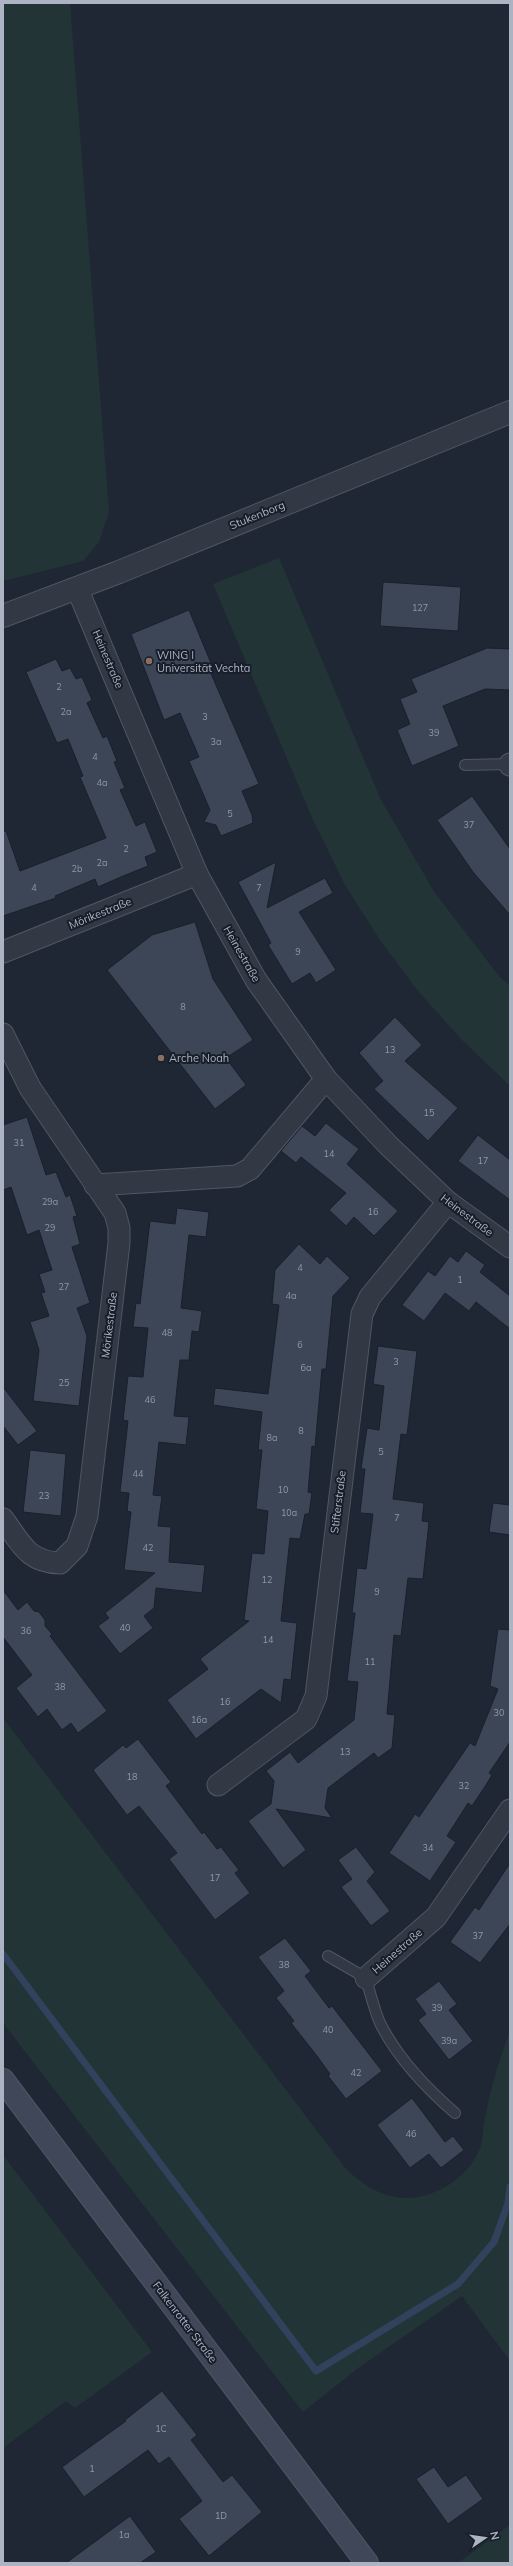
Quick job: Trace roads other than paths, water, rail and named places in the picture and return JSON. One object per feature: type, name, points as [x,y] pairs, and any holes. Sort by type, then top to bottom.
[{"type":"main road","name":"Falkenrotter Straße","points":[[3,2080],[367,2563]]},
{"type":"street","name":"Stukenborg","points":[[3,616],[77,588],[510,412]]},
{"type":"street","name":"Heinestraße","points":[[77,588],[197,874],[256,980],[326,1079],[388,1145],[448,1202],[510,1247]]},
{"type":"street","name":"Mörikestraße","points":[[3,952],[197,874]]},
{"type":"street","name":"Mörikestraße","points":[[3,1034],[30,1088],[115,1213],[119,1243],[87,1516],[77,1546],[60,1563],[44,1563],[30,1554],[3,1519]]},
{"type":"street","points":[[95,1185],[237,1176],[250,1169],[326,1079]]},
{"type":"street","name":"Stifterstraße","points":[[218,1785],[306,1719],[316,1696],[362,1314],[370,1297],[448,1202]]},
{"type":"street","name":"Heinestraße","points":[[366,1978],[436,1917],[510,1810]]},
{"type":"lane","points":[[465,765],[510,764]]},
{"type":"lane","points":[[328,1956],[366,1978]]},
{"type":"lane","name":"Heinestraße","points":[[366,1978],[380,2022],[408,2066],[439,2100],[455,2113]]},
{"type":"waterway","points":[[3,1954],[316,2371],[458,2284],[494,2242],[508,2203],[510,2187]]},
{"type":"place","name":"WING I Universität Vechta","points":[[149,661]]},
{"type":"place","name":"Arche Noah","points":[[161,1058]]}]
